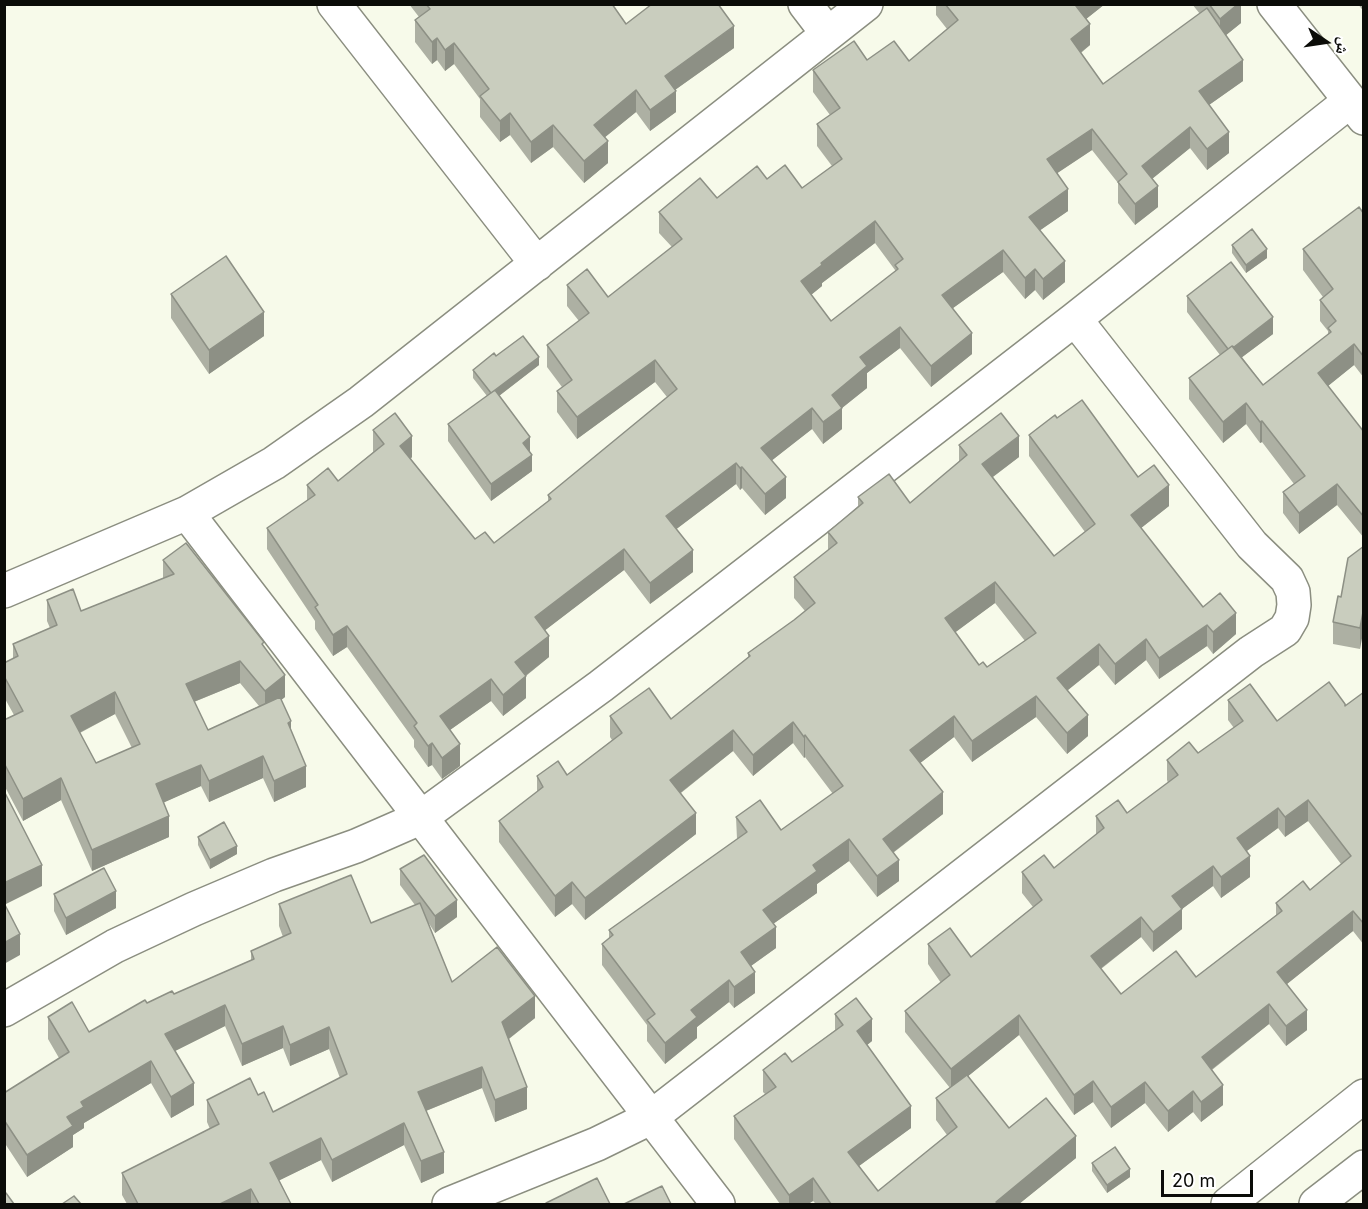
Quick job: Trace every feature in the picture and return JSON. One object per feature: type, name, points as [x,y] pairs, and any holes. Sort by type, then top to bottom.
[{"type":"street","points":[[334,4],[537,264]]},
{"type":"street","points":[[806,4],[828,34]]},
{"type":"street","points":[[4,591],[187,513],[274,463],[361,402],[866,4]]},
{"type":"street","points":[[4,1010],[115,946],[194,909],[274,875],[356,846],[420,818],[601,686],[1075,319],[1357,109],[1274,4]]},
{"type":"street","points":[[449,1204],[597,1144],[650,1118],[1251,652],[1284,630],[1292,618],[1294,605],[1293,592],[1287,579],[1252,545],[1075,319]]},
{"type":"street","points":[[187,513],[718,1204]]},
{"type":"street","points":[[1228,1204],[1364,1096]]},
{"type":"street","points":[[1316,1204],[1364,1167]]},
{"type":"building","points":[[426,4],[612,4],[626,24],[652,4],[718,4],[734,26],[665,76],[676,91],[650,110],[636,90],[594,125],[608,141],[584,161],[553,125],[531,142],[510,113],[500,121],[480,96],[489,89],[454,43],[445,50],[437,38],[432,42],[415,20],[430,9]]},
{"type":"building","points":[[945,4],[1077,4],[1076,6],[1090,24],[1071,39],[1103,84],[1207,8],[1243,60],[1199,91],[1229,132],[1207,149],[1190,127],[1142,166],[1158,186],[1135,204],[1118,182],[1127,174],[1092,129],[1047,159],[1068,189],[1029,217],[1065,261],[1043,279],[1035,269],[1025,278],[1003,250],[942,295],[972,333],[931,366],[900,327],[860,357],[867,366],[832,395],[842,408],[823,422],[812,408],[761,448],[786,477],[765,494],[736,463],[666,516],[693,550],[650,583],[624,549],[535,617],[549,636],[515,662],[526,676],[503,695],[491,679],[440,716],[460,744],[442,758],[432,743],[428,746],[414,726],[417,723],[347,626],[333,635],[315,607],[318,605],[267,528],[315,495],[307,485],[328,468],[338,481],[384,444],[373,430],[395,413],[412,436],[400,446],[475,539],[485,532],[494,543],[551,499],[548,495],[677,389],[655,360],[577,417],[557,391],[572,380],[547,345],[589,313],[567,285],[587,269],[608,297],[682,239],[659,212],[700,178],[717,198],[757,166],[767,179],[785,165],[802,188],[842,159],[817,124],[840,108],[813,70],[854,41],[867,60],[894,41],[909,61],[958,20]],"holes":[[[875,221],[903,259],[895,265],[898,269],[831,321],[801,281]]]},
{"type":"building","points":[[1209,4],[1238,4],[1220,19]]},
{"type":"building","points":[[1359,207],[1364,214],[1364,357],[1354,344],[1318,373],[1364,432],[1364,517],[1337,484],[1299,513],[1283,492],[1305,476],[1262,421],[1260,422],[1246,403],[1223,422],[1189,378],[1232,346],[1263,385],[1331,332],[1328,328],[1336,321],[1320,300],[1333,289],[1303,249]]},
{"type":"building","points":[[1252,229],[1267,249],[1246,265],[1232,245]]},
{"type":"building","points":[[226,256],[264,312],[209,350],[171,294]]},
{"type":"building","points":[[1231,262],[1273,317],[1234,347],[1228,349],[1187,296]]},
{"type":"building","points":[[523,336],[539,357],[491,393],[473,370],[494,353],[496,356]]},
{"type":"building","points":[[495,390],[530,437],[523,443],[532,455],[491,484],[448,424]]},
{"type":"building","points":[[1082,400],[1138,477],[1154,465],[1169,485],[1131,515],[1203,607],[1220,593],[1236,613],[1213,632],[1207,625],[1159,658],[1146,639],[1115,664],[1099,644],[1057,678],[1088,715],[1067,733],[1036,696],[972,741],[954,716],[910,750],[943,792],[883,839],[899,860],[877,876],[849,839],[813,865],[817,871],[763,910],[776,927],[741,952],[755,972],[734,987],[729,980],[691,1010],[697,1017],[665,1043],[647,1020],[655,1014],[602,944],[613,935],[609,930],[747,832],[736,817],[760,800],[781,830],[843,786],[805,735],[804,737],[793,722],[753,755],[733,730],[670,780],[696,813],[585,898],[572,882],[555,896],[499,821],[543,787],[537,776],[558,761],[567,775],[622,733],[610,716],[649,688],[671,719],[750,656],[748,653],[815,603],[794,577],[837,543],[828,532],[863,503],[858,497],[889,474],[910,503],[967,455],[959,445],[1001,413],[1019,436],[982,464],[1054,556],[1095,524],[1029,435],[1055,415],[1057,418]],"holes":[[[995,582],[1036,633],[987,667],[983,662],[979,665],[945,618]]]},
{"type":"building","points":[[186,543],[264,642],[262,644],[285,675],[265,691],[240,661],[186,684],[208,730],[280,697],[291,721],[288,723],[306,766],[274,781],[263,756],[209,781],[201,765],[156,784],[169,816],[92,850],[61,778],[23,799],[4,763],[4,720],[23,711],[4,676],[4,663],[18,656],[13,644],[57,625],[47,600],[73,589],[81,611],[174,574],[163,560]],"holes":[[[115,692],[140,744],[96,763],[71,716]]]},
{"type":"building","points":[[1364,546],[1364,607],[1360,628],[1333,622],[1338,596],[1341,597],[1348,558]]},
{"type":"building","points":[[1329,682],[1345,706],[1364,692],[1364,924],[1353,911],[1277,972],[1307,1010],[1286,1026],[1269,1004],[1202,1057],[1223,1085],[1201,1102],[1193,1091],[1168,1111],[1145,1082],[1111,1107],[1093,1081],[1074,1095],[1019,1015],[951,1069],[905,1011],[950,975],[928,944],[950,928],[971,957],[1042,900],[1022,872],[1044,855],[1054,868],[1104,828],[1096,816],[1118,800],[1127,813],[1178,775],[1167,760],[1189,742],[1198,753],[1243,721],[1228,700],[1250,684],[1277,721]],"holes":[[[1308,800],[1351,856],[1310,890],[1303,881],[1276,903],[1282,911],[1196,977],[1176,951],[1121,994],[1091,956],[1141,917],[1153,932],[1182,909],[1172,896],[1213,866],[1221,877],[1250,856],[1237,838],[1278,808],[1285,817]]]},
{"type":"building","points":[[4,791],[42,865],[4,883]]},
{"type":"building","points":[[224,822],[237,846],[210,860],[198,837]]},
{"type":"building","points":[[424,855],[457,900],[435,916],[400,869]]},
{"type":"building","points":[[104,868],[116,891],[66,918],[54,894]]},
{"type":"building","points":[[351,875],[371,923],[420,903],[452,982],[497,947],[535,996],[502,1022],[527,1087],[495,1100],[482,1067],[418,1092],[444,1152],[421,1161],[404,1123],[332,1160],[321,1138],[270,1163],[291,1204],[259,1204],[251,1189],[220,1204],[138,1204],[122,1173],[219,1124],[207,1100],[250,1078],[258,1095],[264,1092],[273,1112],[347,1074],[329,1027],[290,1045],[283,1026],[242,1044],[225,1005],[165,1034],[194,1083],[171,1097],[151,1061],[81,1102],[84,1107],[67,1117],[73,1126],[27,1155],[4,1120],[4,1093],[69,1052],[48,1017],[72,1002],[89,1032],[145,1000],[147,1003],[172,991],[174,994],[254,959],[251,951],[291,933],[279,904]]},
{"type":"building","points":[[4,903],[20,934],[4,943]]},
{"type":"building","points":[[856,998],[872,1019],[857,1031],[911,1106],[848,1152],[878,1191],[957,1127],[936,1098],[967,1075],[1009,1128],[1046,1098],[1076,1136],[996,1202],[998,1204],[831,1204],[813,1178],[789,1195],[734,1116],[776,1087],[763,1070],[785,1053],[792,1062],[843,1025],[835,1014]]},
{"type":"building","points":[[1115,1147],[1130,1169],[1107,1185],[1092,1163]]},
{"type":"building","points":[[597,1178],[610,1204],[546,1203]]},
{"type":"building","points":[[662,1186],[671,1204],[624,1204]]},
{"type":"building","points":[[6,1193],[14,1204],[4,1204]]},
{"type":"building","points":[[74,1196],[81,1204],[62,1204]]}]
